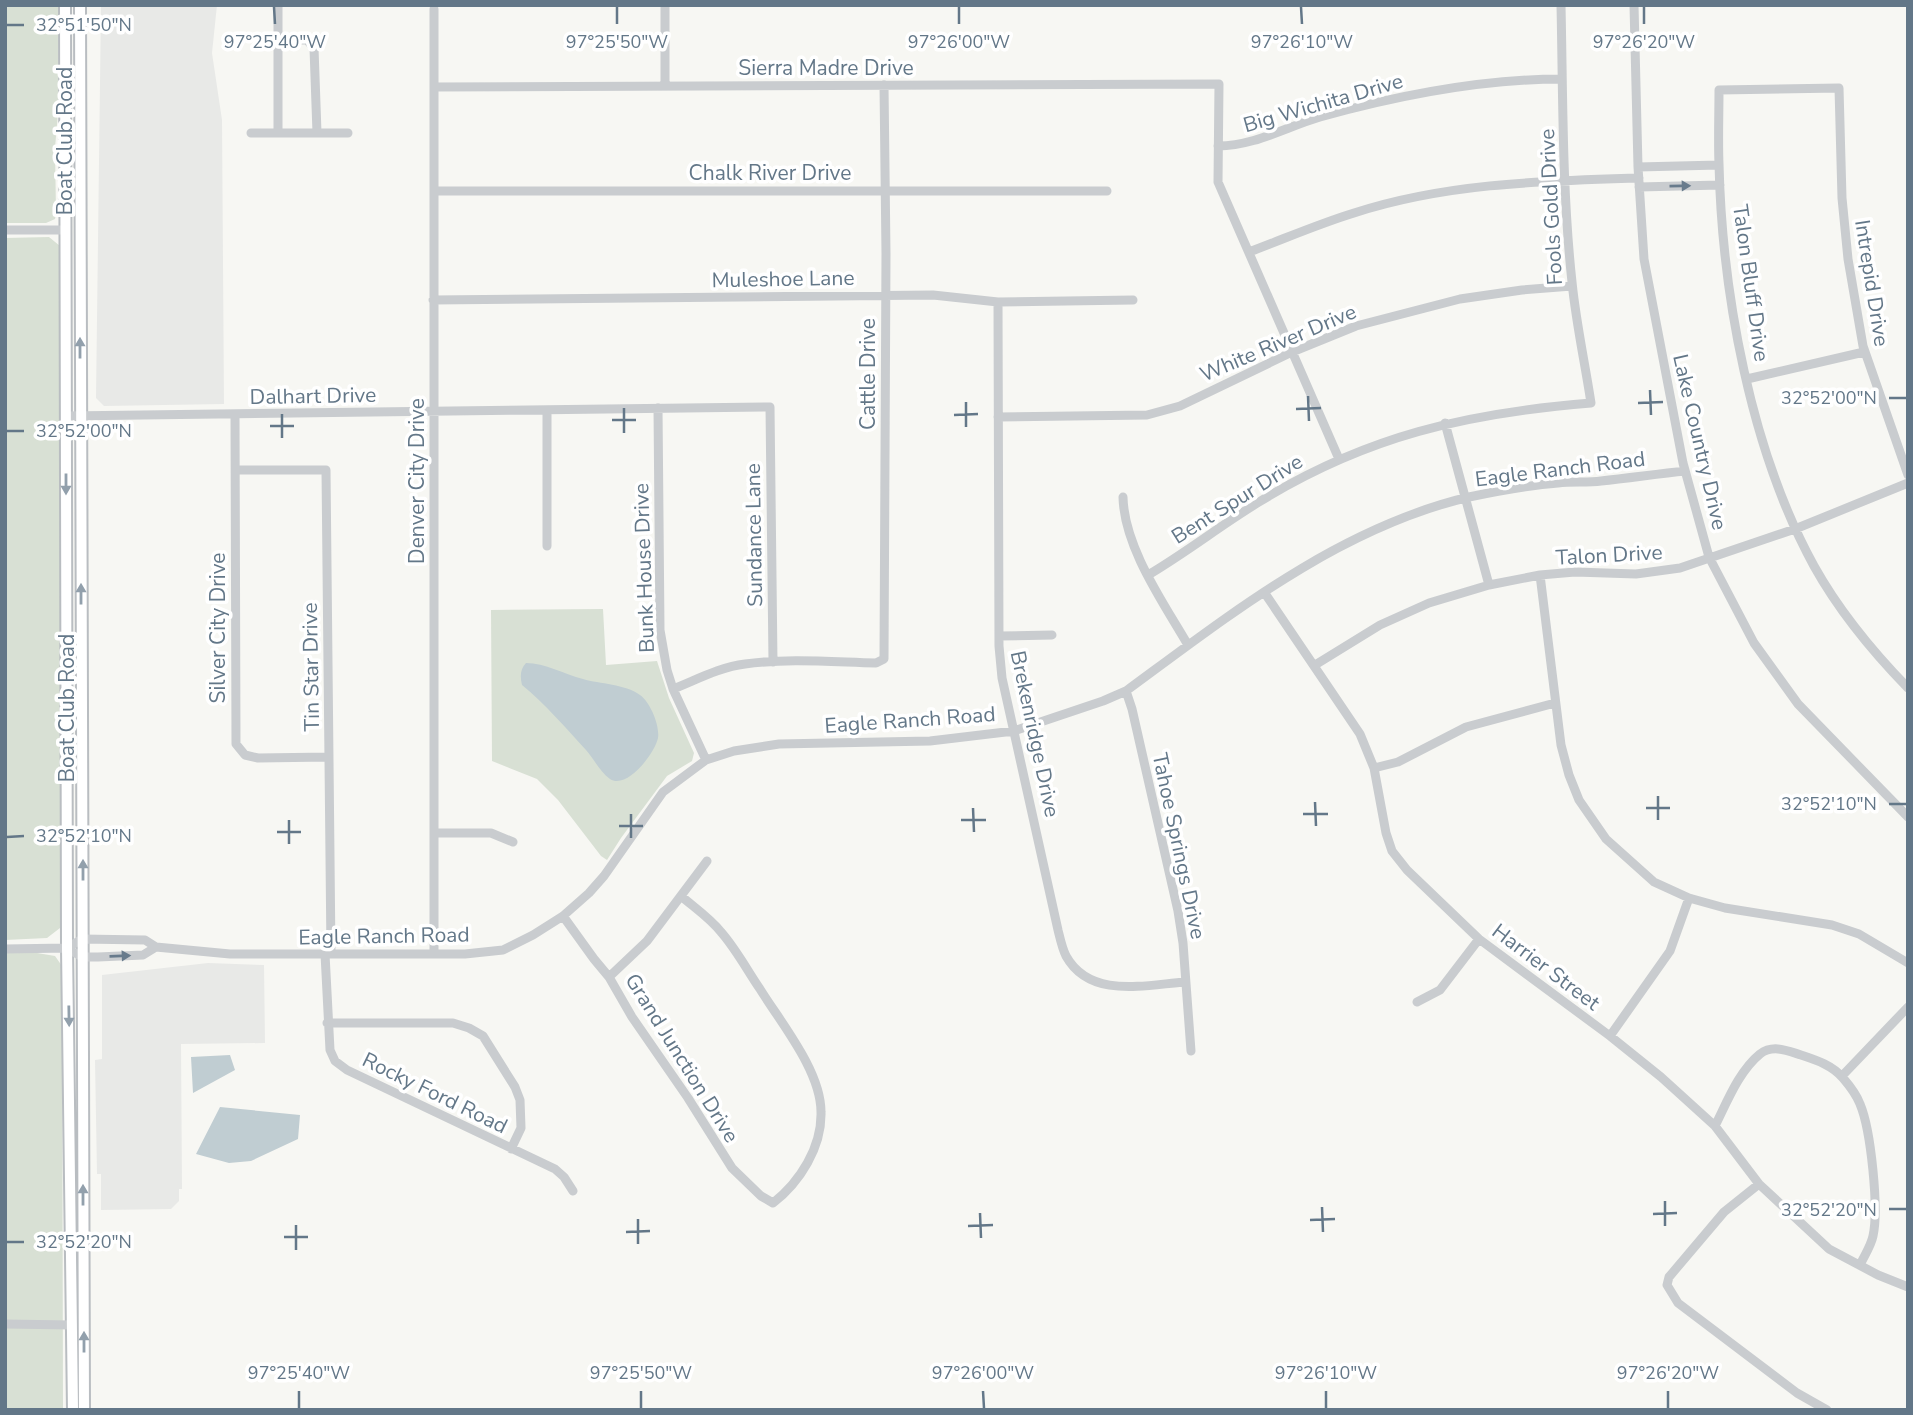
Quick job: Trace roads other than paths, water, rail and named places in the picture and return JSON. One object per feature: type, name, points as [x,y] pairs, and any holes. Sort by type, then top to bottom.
[{"type":"main road","name":"Boat Club Road","points":[[65,5],[67,948],[73,1410]]},
{"type":"main road","name":"Boat Club Road","points":[[80,5],[84,1410]]},
{"type":"street","points":[[278,5],[278,133]]},
{"type":"street","points":[[665,5],[665,86]]},
{"type":"street","name":"Lake Country Drive","points":[[1634,5],[1644,259],[1685,471],[1709,557],[1754,643],[1798,704],[1908,817]]},
{"type":"street","name":"Fools Gold Drive","points":[[1561,6],[1564,179],[1572,286],[1591,403]]},
{"type":"street","name":"Denver City Drive","points":[[434,9],[435,954]]},
{"type":"street","points":[[278,40],[307,40],[314,48],[317,133]]},
{"type":"street","name":"Big Wichita Drive","points":[[1218,146],[1234,146],[1317,118],[1424,92],[1489,83],[1562,79]]},
{"type":"street","name":"Cattle Drive","points":[[774,662],[876,663],[882,661],[886,655],[884,85]]},
{"type":"street","name":"Sierra Madre Drive","points":[[434,87],[1219,85],[1218,146]]},
{"type":"street","name":"Talon Bluff Drive","points":[[1839,88],[1719,90],[1719,165],[1724,236],[1733,309],[1747,379],[1766,455],[1795,529],[1815,568],[1855,629],[1908,688]]},
{"type":"street","name":"Intrepid Drive","points":[[1839,88],[1842,198],[1848,259],[1864,352],[1908,475]]},
{"type":"street","points":[[251,133],[348,133]]},
{"type":"street","points":[[1218,146],[1218,182],[1339,459]]},
{"type":"street","points":[[1249,251],[1355,212],[1424,196],[1504,183],[1639,177],[1719,165]]},
{"type":"street","points":[[1639,177],[1720,185]]},
{"type":"street","name":"Chalk River Drive","points":[[434,191],[1107,191]]},
{"type":"street","points":[[5,230],[65,230]]},
{"type":"street","name":"White River Drive","points":[[998,417],[1147,415],[1180,406],[1292,352],[1356,326],[1414,309],[1522,290],[1572,286]]},
{"type":"street","name":"Muleshoe Lane","points":[[433,300],[933,295],[998,302],[1133,300]]},
{"type":"street","name":"Brekenridge Drive","points":[[998,302],[999,636],[1002,678],[1058,930],[1065,954],[1087,978],[1100,985],[1185,982]]},
{"type":"street","points":[[1747,379],[1864,352]]},
{"type":"street","name":"Bent Spur Drive","points":[[1148,575],[1184,554],[1258,502],[1339,459],[1381,442],[1445,423],[1486,415],[1591,403]]},
{"type":"street","name":"Dalhart Drive","points":[[65,416],[770,407]]},
{"type":"street","name":"Sundance Lane","points":[[770,407],[774,662]]},
{"type":"street","name":"Bunk House Drive","points":[[658,408],[660,630],[673,689],[706,760]]},
{"type":"street","points":[[547,410],[547,546]]},
{"type":"street","name":"Silver City Drive","points":[[235,414],[236,744],[245,755],[258,758],[329,757]]},
{"type":"street","points":[[1445,423],[1489,585]]},
{"type":"street","name":"Tin Star Drive","points":[[236,470],[326,471],[328,954]]},
{"type":"street","name":"Eagle Ranch Road","points":[[82,939],[145,940],[156,947],[230,954],[465,954],[503,950],[563,916],[589,893],[663,792],[706,760],[734,751],[779,744],[930,741],[1014,731],[1126,691],[1264,592],[1322,555],[1366,533],[1416,513],[1466,498],[1560,482],[1597,482],[1685,471]]},
{"type":"street","name":"Talon Drive","points":[[1315,665],[1380,625],[1429,603],[1489,585],[1541,575],[1575,572],[1636,574],[1680,568],[1795,529],[1908,483]]},
{"type":"street","points":[[1123,497],[1126,527],[1148,575],[1188,645]]},
{"type":"street","points":[[1541,575],[1561,745],[1579,800],[1606,839],[1654,882],[1689,898],[1725,908],[1832,925],[1859,934],[1908,964]]},
{"type":"street","name":"Harrier Street","points":[[1264,592],[1360,734],[1374,768],[1392,851],[1407,870],[1479,939],[1661,1077],[1715,1126],[1759,1184],[1829,1249],[1908,1287]]},
{"type":"street","points":[[999,636],[1052,635]]},
{"type":"street","points":[[673,689],[727,668],[774,662]]},
{"type":"street","name":"Tahoe Springs Drive","points":[[1126,691],[1178,911],[1191,1051]]},
{"type":"street","points":[[1374,768],[1398,762],[1466,727],[1555,703]]},
{"type":"street","points":[[435,833],[491,833],[513,842]]},
{"type":"street","points":[[609,976],[647,941],[707,861]]},
{"type":"street","name":"Grand Junction Drive","points":[[563,916],[609,976],[632,1017],[732,1168],[772,1208],[796,1181],[812,1154],[821,1112],[818,1089],[794,1043],[730,943],[710,920],[681,896]]},
{"type":"street","points":[[1610,1036],[1670,951],[1689,898]]},
{"type":"street","points":[[5,948],[67,948],[82,939]]},
{"type":"street","points":[[1417,1002],[1440,990],[1479,939]]},
{"type":"street","name":"Eagle Ranch Road","points":[[82,957],[143,956],[156,947]]},
{"type":"street","points":[[67,948],[82,957]]},
{"type":"street","name":"Rocky Ford Road","points":[[328,954],[327,1023],[330,1050],[335,1061],[347,1070],[555,1170],[564,1177],[573,1191]]},
{"type":"street","points":[[1842,1076],[1908,1007]]},
{"type":"street","points":[[327,1023],[453,1023],[483,1036],[515,1087],[520,1100],[521,1128],[511,1149]]},
{"type":"street","points":[[1715,1126],[1731,1092],[1762,1052],[1783,1049],[1822,1062],[1842,1076],[1860,1104],[1868,1134],[1874,1194],[1873,1238],[1860,1265]]},
{"type":"street","points":[[1759,1184],[1724,1212],[1669,1277],[1667,1285],[1678,1303],[1797,1393],[1827,1410]]},
{"type":"street","points":[[5,1324],[72,1325]]}]
